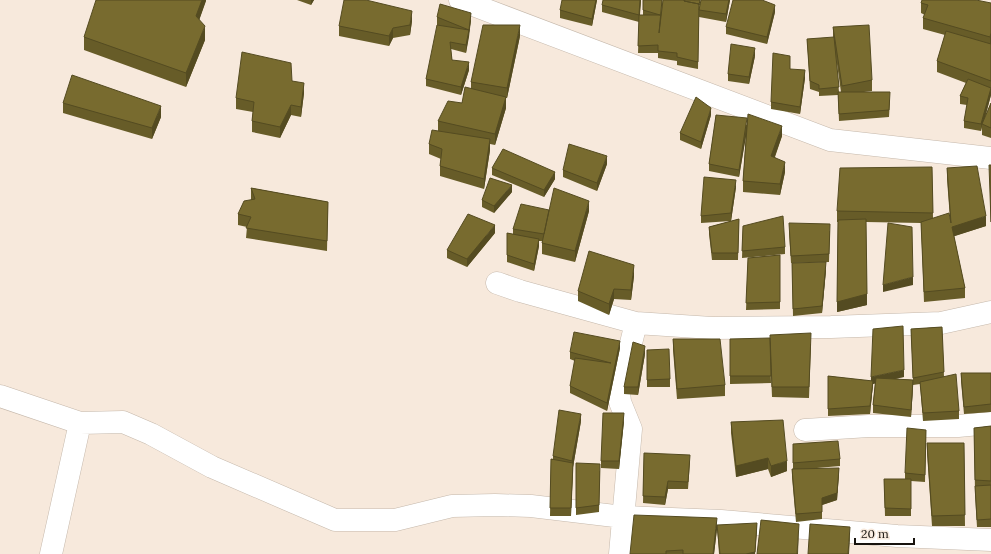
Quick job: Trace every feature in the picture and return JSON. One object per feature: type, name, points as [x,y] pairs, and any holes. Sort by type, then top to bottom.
[{"type":"street","points":[[460,0],[830,140],[991,158]]},
{"type":"street","points":[[497,283],[520,291],[636,323],[712,328],[831,327],[941,323],[991,312]]},
{"type":"street","points":[[620,554],[631,429],[620,402],[618,392],[636,323]]},
{"type":"street","points":[[0,396],[80,423],[123,422],[151,434],[212,467],[335,520],[395,520],[452,506],[531,506],[623,517],[721,520],[897,536],[991,540]]},
{"type":"street","points":[[51,554],[80,423]]},
{"type":"street","points":[[805,430],[869,426],[958,426],[991,423]]},
{"type":"building","points":[[96,0],[202,0],[196,16],[205,26],[186,73],[84,37]]},
{"type":"building","points":[[344,0],[366,0],[412,11],[410,25],[393,28],[389,36],[339,26]]},
{"type":"building","points":[[562,0],[596,0],[592,19],[560,10]]},
{"type":"building","points":[[603,0],[640,0],[639,15],[602,5]]},
{"type":"building","points":[[643,0],[662,0],[659,33],[663,0],[684,0],[699,4],[698,62],[677,57],[677,53],[658,51],[658,45],[638,46],[639,15],[660,15],[643,10]]},
{"type":"building","points":[[700,0],[699,5],[684,1]]},
{"type":"building","points":[[701,0],[729,0],[726,14],[699,10]]},
{"type":"building","points":[[733,0],[762,0],[775,5],[767,37],[726,27]]},
{"type":"building","points":[[922,0],[976,0],[991,3],[990,37],[923,18],[928,5],[921,3]]},
{"type":"building","points":[[440,4],[471,13],[469,30],[437,17]]},
{"type":"building","points":[[437,25],[469,30],[466,45],[450,42],[452,60],[469,62],[461,87],[426,79]]},
{"type":"building","points":[[483,25],[520,25],[507,88],[471,82]]},
{"type":"building","points":[[869,25],[872,80],[842,86],[833,27]]},
{"type":"building","points":[[946,31],[991,44],[991,81],[937,61]]},
{"type":"building","points":[[834,37],[839,87],[819,89],[819,85],[810,81],[807,39]]},
{"type":"building","points":[[731,44],[755,48],[749,77],[728,74]]},
{"type":"building","points":[[242,52],[291,63],[292,81],[304,83],[301,107],[291,105],[280,127],[252,121],[254,102],[236,98]]},
{"type":"building","points":[[773,53],[790,56],[790,69],[805,70],[800,107],[771,102]]},
{"type":"building","points":[[72,75],[161,106],[152,128],[63,103]]},
{"type":"building","points":[[968,79],[991,88],[981,124],[964,121],[968,98],[960,96]]},
{"type":"building","points":[[465,87],[506,97],[495,134],[438,121],[448,101],[462,103]]},
{"type":"building","points":[[838,92],[890,92],[889,110],[839,114]]},
{"type":"building","points":[[696,97],[711,108],[701,142],[680,133]]},
{"type":"building","points":[[991,103],[991,128],[982,124]]},
{"type":"building","points":[[748,114],[782,126],[771,156],[785,162],[780,184],[743,181]]},
{"type":"building","points":[[716,115],[747,118],[739,170],[709,164]]},
{"type":"building","points":[[432,130],[490,139],[484,179],[440,166],[442,149],[429,144]]},
{"type":"building","points":[[569,144],[607,156],[597,183],[563,170]]},
{"type":"building","points":[[503,149],[555,172],[544,190],[492,168]]},
{"type":"building","points":[[989,165],[991,165],[991,222]]},
{"type":"building","points":[[977,166],[986,216],[952,227],[965,288],[924,292],[921,222],[949,213],[951,223],[947,168]]},
{"type":"building","points":[[932,167],[933,213],[837,211],[840,168]]},
{"type":"building","points":[[704,177],[736,180],[731,213],[701,216]]},
{"type":"building","points":[[490,178],[512,185],[494,206],[482,200]]},
{"type":"building","points":[[251,188],[328,202],[327,241],[246,228],[251,217],[238,214],[244,201],[255,199]]},
{"type":"building","points":[[554,188],[589,201],[575,251],[542,243]]},
{"type":"building","points":[[521,204],[549,210],[544,234],[513,229]]},
{"type":"building","points":[[468,214],[495,225],[467,259],[447,250]]},
{"type":"building","points":[[783,216],[785,247],[742,251],[743,226]]},
{"type":"building","points":[[739,219],[738,253],[712,253],[709,227]]},
{"type":"building","points":[[866,219],[867,294],[837,302],[838,220]]},
{"type":"building","points":[[789,223],[830,224],[829,254],[791,256]]},
{"type":"building","points":[[888,223],[912,227],[913,277],[883,285]]},
{"type":"building","points":[[507,233],[539,239],[534,264],[507,255]]},
{"type":"building","points":[[589,251],[634,265],[631,290],[614,289],[609,304],[578,291]]},
{"type":"building","points":[[780,255],[780,302],[746,303],[748,258]]},
{"type":"building","points":[[826,262],[822,306],[793,309],[792,263]]},
{"type":"building","points":[[903,326],[904,370],[871,377],[873,329]]},
{"type":"building","points":[[942,327],[944,372],[913,378],[911,329]]},
{"type":"building","points":[[574,332],[620,341],[607,403],[570,386],[575,358],[611,363],[570,352]]},
{"type":"building","points":[[811,333],[809,387],[772,387],[770,335]]},
{"type":"building","points":[[770,338],[771,376],[730,376],[730,339]]},
{"type":"building","points":[[673,339],[720,339],[725,385],[677,389]]},
{"type":"building","points":[[633,342],[645,346],[638,387],[624,387]]},
{"type":"building","points":[[669,349],[670,379],[647,380],[647,350]]},
{"type":"building","points":[[961,373],[991,373],[991,404],[964,407]]},
{"type":"building","points":[[956,374],[959,411],[923,413],[920,382]]},
{"type":"building","points":[[828,376],[873,381],[870,406],[828,409]]},
{"type":"building","points":[[876,378],[913,380],[911,410],[873,405]]},
{"type":"building","points":[[559,410],[581,414],[572,461],[553,456]]},
{"type":"building","points":[[603,413],[624,413],[619,461],[601,461]]},
{"type":"building","points":[[783,420],[787,461],[771,466],[768,458],[736,466],[731,422]]},
{"type":"building","points":[[991,426],[991,481],[975,480],[974,428]]},
{"type":"building","points":[[907,428],[926,430],[925,475],[905,473]]},
{"type":"building","points":[[838,441],[840,459],[793,463],[793,444]]},
{"type":"building","points":[[927,443],[964,443],[965,515],[932,516]]},
{"type":"building","points":[[644,453],[690,455],[688,482],[668,481],[665,497],[643,496]]},
{"type":"building","points":[[551,459],[573,463],[571,508],[550,508]]},
{"type":"building","points":[[576,463],[600,464],[599,505],[576,508]]},
{"type":"building","points":[[839,468],[837,493],[822,498],[822,512],[796,514],[792,469]]},
{"type":"building","points":[[884,479],[911,479],[911,509],[885,508]]},
{"type":"building","points":[[991,485],[991,519],[977,520],[975,486]]},
{"type":"building","points":[[634,515],[717,518],[713,554],[683,554],[683,550],[666,551],[666,554],[630,554]]},
{"type":"building","points":[[761,520],[799,524],[797,554],[757,554]]},
{"type":"building","points":[[757,523],[755,552],[746,554],[720,554],[717,525]]},
{"type":"building","points":[[810,524],[850,527],[848,554],[808,554]]}]
